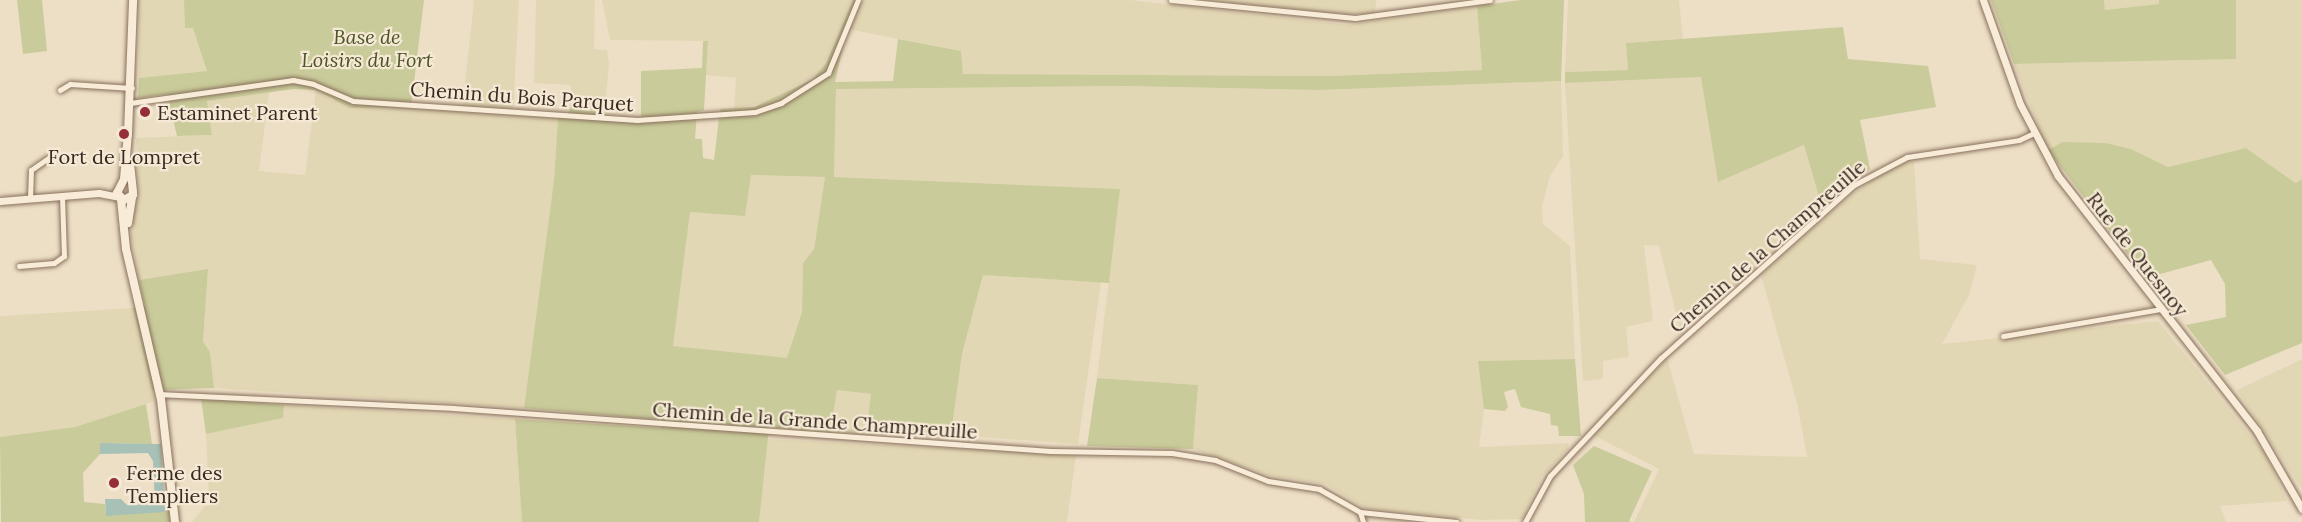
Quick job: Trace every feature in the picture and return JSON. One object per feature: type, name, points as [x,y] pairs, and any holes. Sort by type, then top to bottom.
[{"type":"main road","points":[[133,0],[132,88],[128,133],[119,187],[130,261],[160,394],[175,522]]},
{"type":"main road","points":[[128,133],[132,191],[129,218],[130,261]]},
{"type":"main road","points":[[119,187],[132,191]]},
{"type":"main road","points":[[120,198],[127,200],[132,191]]},
{"type":"street","name":"Chemin du Bois Parquet","points":[[130,103],[293,81],[314,84],[339,99],[353,101],[637,120],[755,112],[781,103],[828,73],[858,0]]},
{"type":"street","points":[[1171,0],[1349,17],[1490,0]]},
{"type":"street","name":"Rue de Quesnoy","points":[[1983,0],[2034,133],[2077,203],[2257,431],[2302,509]]},
{"type":"street","points":[[60,90],[70,84],[132,88]]},
{"type":"street","name":"Chemin de la Champreuille","points":[[1525,522],[1546,482],[1666,353],[1860,181],[1907,157],[2019,140],[2034,133]]},
{"type":"street","points":[[30,199],[31,170],[48,158]]},
{"type":"street","points":[[99,194],[119,187]]},
{"type":"street","points":[[0,201],[99,194],[120,198]]},
{"type":"street","points":[[19,266],[54,263],[64,256],[62,196]]},
{"type":"street","points":[[2003,336],[2161,309]]},
{"type":"street","name":"Chemin de la Grande Champreuille","points":[[160,394],[453,408],[1050,451],[1172,453],[1215,460],[1268,481],[1312,487],[1360,512],[1456,522]]},
{"type":"street","points":[[1360,512],[1363,522]]},
{"type":"shaded area","points":[[138,0],[184,0],[185,27],[193,27],[207,71],[139,78]]},
{"type":"shaded area","points":[[474,0],[519,0],[513,114],[558,118],[554,180],[524,408],[214,388],[210,352],[203,343],[208,270],[139,280],[131,236],[132,213],[139,196],[136,138],[212,135],[207,101],[269,92],[259,171],[305,175],[316,90],[331,100],[462,111]]},
{"type":"shaded area","points":[[536,0],[595,0],[594,49],[607,50],[609,64],[605,106],[600,112],[570,108],[571,85],[534,83]]},
{"type":"shaded area","points":[[602,0],[853,0],[821,72],[767,102],[734,109],[736,78],[706,75],[708,41],[610,40]]},
{"type":"shaded area","points":[[860,0],[1130,0],[1348,25],[1477,6],[1482,70],[1331,76],[963,74],[961,51],[847,29]]},
{"type":"shaded area","points":[[1204,0],[1376,0],[1375,14],[1345,14]]},
{"type":"shaded area","points":[[1568,0],[1679,0],[1683,39],[1626,43],[1628,70],[1565,72]]},
{"type":"shaded area","points":[[2104,0],[2159,0],[2160,4],[2105,10]]},
{"type":"shaded area","points":[[2236,0],[2302,0],[2302,179],[2297,183],[2246,148],[2168,167],[2131,149],[2062,142],[2048,150],[2014,64],[2236,59]]},
{"type":"shaded area","points":[[1702,77],[1718,182],[1804,145],[1822,207],[1681,333],[1659,246],[1644,245],[1653,321],[1626,327],[1629,357],[1603,361],[1603,379],[1583,381],[1565,83]]},
{"type":"shaded area","points":[[1561,81],[1563,156],[1550,176],[1542,206],[1543,224],[1570,246],[1575,359],[1479,361],[1484,409],[1479,447],[1568,443],[1569,448],[1542,476],[1522,519],[1480,520],[1364,508],[1326,484],[1272,476],[1193,449],[1198,385],[1097,378],[1120,189],[834,177],[836,88],[1122,86],[1319,90]]},
{"type":"shaded area","points":[[1914,161],[1920,259],[1977,265],[1969,295],[1942,344],[2158,321],[2266,455],[2287,501],[2220,506],[2226,522],[1634,522],[1659,469],[1593,435],[1667,358],[1694,454],[1807,457],[1797,403],[1761,275],[1851,195],[1894,165]]},
{"type":"shaded area","points":[[751,175],[825,177],[814,249],[803,263],[802,312],[787,359],[673,346],[690,211]]},
{"type":"shaded area","points":[[983,275],[1101,282],[1078,444],[951,435],[962,354]]},
{"type":"shaded area","points":[[133,308],[155,401],[75,427],[0,437],[0,316]]},
{"type":"shaded area","points":[[2302,359],[2302,489],[2237,390]]},
{"type":"shaded area","points":[[837,390],[871,394],[866,435],[830,433]]},
{"type":"shaded area","points":[[284,405],[515,419],[522,522],[192,522],[209,501],[206,434],[283,418]]},
{"type":"shaded area","points":[[766,439],[1076,455],[1067,522],[759,522]]},
{"type":"shaded area","points":[[100,443],[161,444],[165,512],[106,516],[105,499],[121,499],[127,505],[155,504],[153,461],[148,453],[100,454]]},
{"type":"green space","points":[[17,0],[42,0],[47,51],[23,54]]},
{"type":"green space","name":"Base de Loisirs du Fort","points":[[184,0],[424,0],[411,107],[350,108],[316,90],[294,89],[207,101],[212,135],[177,136],[167,94],[138,98],[139,78],[207,71],[193,28],[185,28]]},
{"type":"green space","points":[[853,0],[860,0],[847,29],[835,82],[893,81],[898,39],[961,51],[963,74],[1331,76],[1482,70],[1477,6],[1521,0],[1564,0],[1561,81],[1319,90],[1122,86],[836,89],[834,177],[1120,189],[1109,283],[983,275],[962,354],[951,435],[866,435],[871,394],[837,390],[830,433],[769,427],[759,522],[522,522],[515,419],[661,428],[662,420],[524,408],[554,180],[558,118],[568,116],[570,108],[600,112],[599,120],[641,123],[641,71],[702,68],[703,41],[708,41],[704,110],[697,112],[695,139],[702,139],[703,158],[714,160],[720,109],[754,107],[813,79],[826,63]],"holes":[[[751,175],[825,177],[814,249],[803,263],[802,312],[787,358],[673,346],[690,212],[745,216]]]},
{"type":"green space","points":[[1991,0],[2104,0],[2105,10],[2159,4],[2159,0],[2236,0],[2236,59],[2014,64]]},
{"type":"green space","points":[[1843,27],[1848,59],[1928,66],[1936,107],[1860,120],[1870,169],[1822,207],[1804,145],[1718,182],[1701,77],[1565,83],[1565,72],[1628,70],[1626,43]]},
{"type":"green space","points":[[2062,142],[2105,143],[2131,149],[2168,167],[2246,148],[2296,183],[2302,179],[2302,343],[2225,375],[2186,325],[2226,317],[2225,284],[2211,260],[2146,278],[2048,150]]},
{"type":"green space","points":[[208,269],[203,342],[210,352],[214,388],[152,390],[133,308],[145,306],[139,280]]},
{"type":"green space","points":[[1575,359],[1581,436],[1559,436],[1558,426],[1551,425],[1550,414],[1521,407],[1515,389],[1504,392],[1508,407],[1505,411],[1484,409],[1478,361]]},
{"type":"green space","points":[[1097,378],[1198,385],[1193,449],[1087,446]]},
{"type":"green space","points":[[201,398],[284,405],[283,418],[206,434]]},
{"type":"green space","points":[[146,404],[152,444],[100,443],[100,454],[83,473],[84,502],[105,504],[106,515],[169,510],[170,522],[1,522],[0,437],[75,427]]},
{"type":"green space","points":[[1594,446],[1652,471],[1629,521],[1632,522],[1585,522],[1584,494],[1573,465]]},
{"type":"place","name":"Estaminet Parent","points":[[145,112]]},
{"type":"place","name":"Fort de Lompret","points":[[124,134]]},
{"type":"place","name":"Ferme des Templiers","points":[[114,483]]}]
